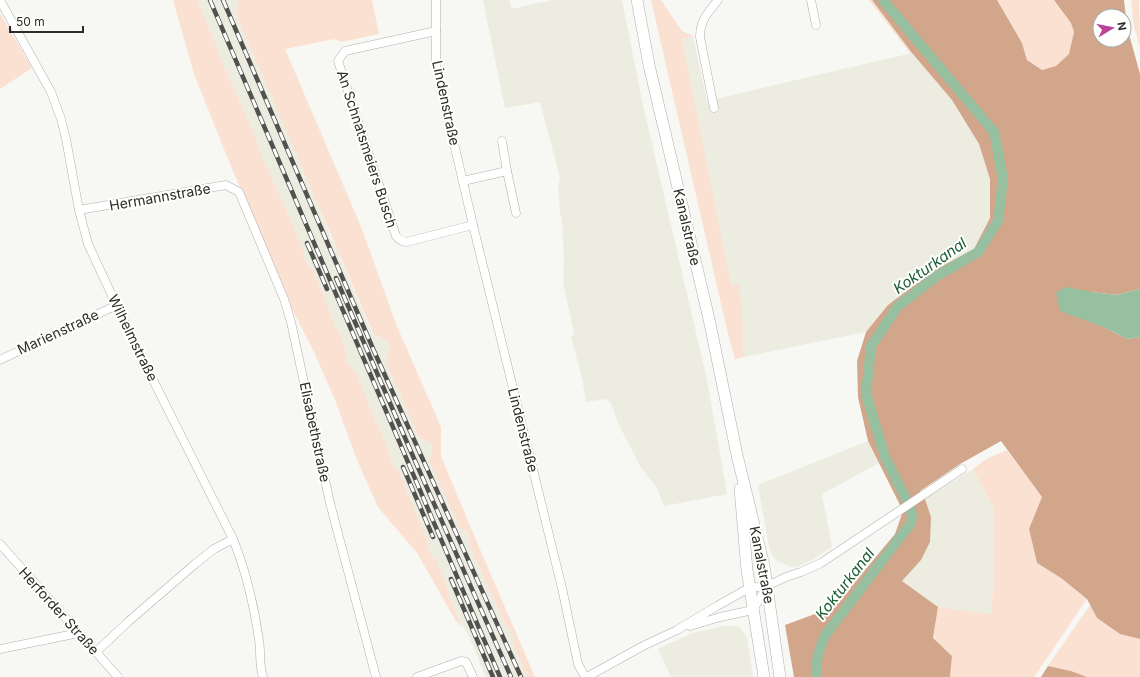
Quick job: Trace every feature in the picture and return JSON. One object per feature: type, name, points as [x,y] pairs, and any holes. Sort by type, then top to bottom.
[{"type":"main road","name":"Kanalstraße","points":[[637,0],[649,65],[708,319],[737,455],[764,566],[780,677]]},
{"type":"main road","name":"Kanalstraße","points":[[737,455],[749,588],[764,677]]},
{"type":"street","name":"Wilhelmstraße","points":[[0,0],[51,92],[61,119],[66,138],[79,210],[88,244],[163,402],[239,553],[259,641],[263,677]]},
{"type":"street","name":"Lindenstraße","points":[[436,0],[436,66],[558,573],[578,664],[586,677]]},
{"type":"street","points":[[714,108],[700,37],[700,28],[703,21],[718,0]]},
{"type":"street","points":[[811,0],[816,25]]},
{"type":"street","name":"An Schnatsmeiers Busch","points":[[436,31],[345,51],[338,60],[398,239],[401,242],[406,242],[473,224]]},
{"type":"street","points":[[502,141],[516,213]]},
{"type":"street","points":[[463,181],[507,171]]},
{"type":"street","name":"Hermannstraße","points":[[79,210],[226,186],[239,192]]},
{"type":"street","name":"Elisabethstraße","points":[[239,192],[284,299],[291,322],[330,503],[376,677]]},
{"type":"street","name":"Marienstraße","points":[[0,360],[116,305]]},
{"type":"street","points":[[586,677],[599,674],[643,646],[677,630],[749,588],[767,586],[821,563],[962,469]]},
{"type":"street","points":[[96,652],[129,621],[195,564],[214,550],[233,539]]},
{"type":"street","name":"Herforder Straße","points":[[0,544],[118,677]]},
{"type":"street","points":[[677,630],[720,617],[753,610],[767,586]]},
{"type":"street","points":[[0,648],[79,633]]},
{"type":"street","points":[[417,677],[461,661],[466,662],[473,677]]},
{"type":"shaded area","points":[[173,0],[197,0],[218,49],[219,56],[260,148],[261,156],[304,251],[304,258],[313,271],[330,311],[334,325],[339,332],[347,353],[346,360],[350,367],[355,371],[389,452],[392,463],[399,472],[427,539],[428,547],[436,560],[446,583],[447,590],[462,627],[456,621],[417,553],[378,507],[357,460],[335,400],[314,352],[286,297],[226,154],[194,74]]},
{"type":"shaded area","points":[[197,0],[238,0],[236,14],[310,184],[331,238],[338,251],[373,335],[387,341],[390,348],[386,362],[419,438],[430,442],[470,538],[470,546],[505,624],[513,637],[513,645],[527,677],[486,677],[468,634],[459,619],[436,560],[431,554],[427,539],[399,472],[394,467],[391,460],[355,371],[350,367],[346,360],[347,352],[339,332],[334,325],[330,311],[313,271],[304,258],[304,251],[261,156],[260,148],[219,56],[218,49]]},
{"type":"shaded area","points":[[238,0],[372,0],[379,34],[341,42],[334,39],[285,49],[362,229],[396,324],[441,427],[441,456],[535,677],[527,677],[513,645],[513,637],[505,624],[470,546],[470,538],[467,531],[460,528],[429,460],[433,449],[430,442],[419,438],[386,362],[390,348],[387,341],[374,335],[236,14]]},
{"type":"shaded area","points":[[483,0],[509,0],[512,9],[550,0],[622,0],[643,105],[707,380],[727,494],[664,506],[657,488],[640,466],[618,423],[611,403],[605,399],[586,402],[582,378],[571,337],[574,333],[563,283],[564,259],[562,220],[558,186],[560,178],[540,102],[505,108]]},
{"type":"shaded area","points":[[651,0],[661,0],[682,31],[693,36],[682,39],[731,285],[739,284],[744,357],[735,359],[729,338]]},
{"type":"shaded area","points":[[869,0],[872,0],[912,53],[910,53]]},
{"type":"shaded area","points":[[872,0],[997,0],[1022,43],[1027,60],[1042,70],[1056,66],[1069,54],[1074,32],[1071,23],[1054,0],[1124,0],[1125,8],[1092,8],[1092,48],[1132,48],[1132,45],[1140,74],[1140,289],[1117,295],[1092,292],[1106,328],[1127,339],[1140,337],[1140,639],[1120,634],[1097,618],[1087,599],[1061,578],[1037,563],[1029,529],[1042,497],[1001,441],[960,464],[920,491],[925,499],[931,517],[930,542],[921,560],[902,581],[938,607],[933,638],[952,656],[950,677],[794,677],[785,625],[834,607],[895,534],[903,511],[868,441],[858,397],[857,361],[866,332],[888,305],[933,271],[974,249],[990,218],[990,179],[979,144],[952,100],[912,53]]},
{"type":"shaded area","points":[[997,0],[1054,0],[1071,23],[1074,32],[1069,54],[1056,66],[1042,70],[1027,60],[1022,43]]},
{"type":"shaded area","points":[[1131,0],[1139,0],[1140,47],[1134,27]]},
{"type":"shaded area","points":[[0,13],[32,68],[0,89]]},
{"type":"shaded area","points":[[693,36],[707,101],[912,53],[952,100],[979,144],[990,179],[990,218],[974,249],[933,271],[888,305],[866,332],[744,357],[743,326],[738,284],[731,286],[682,39]]},
{"type":"shaded area","points":[[1066,287],[1117,295],[1140,289],[1140,337],[1127,339],[1106,328],[1060,311],[1056,293]]},
{"type":"shaded area","points":[[868,441],[879,463],[822,494],[832,547],[812,560],[799,566],[791,567],[776,560],[771,553],[769,546],[758,485]]},
{"type":"shaded area","points":[[1007,450],[1042,497],[1029,529],[1037,563],[1061,578],[1087,599],[1034,677],[950,677],[952,656],[933,638],[938,607],[991,614],[994,573],[994,509],[973,469],[988,458]]},
{"type":"shaded area","points":[[973,469],[994,509],[994,573],[991,614],[938,607],[902,581],[921,560],[931,517],[925,499]]},
{"type":"shaded area","points":[[1090,605],[1097,618],[1120,634],[1140,639],[1140,677],[1087,677],[1071,671],[1048,666]]},
{"type":"shaded area","points":[[724,626],[736,626],[740,628],[747,638],[753,677],[671,677],[658,649],[693,633]]},
{"type":"shaded area","points":[[1048,666],[1071,671],[1087,677],[1041,677]]},
{"type":"waterway","name":"Kokturkanal","points":[[817,677],[818,655],[826,634],[911,523],[912,514],[885,457],[866,394],[871,346],[898,306],[937,276],[978,252],[998,221],[1003,179],[994,132],[883,0]]},
{"type":"railway","points":[[210,0],[500,677]]},
{"type":"railway","points":[[223,0],[374,351],[521,677]]},
{"type":"railway","points":[[307,243],[327,289]]},
{"type":"railway","points":[[336,278],[511,677]]},
{"type":"railway","points":[[403,467],[433,537]]},
{"type":"railway","points":[[451,579],[493,677]]}]
